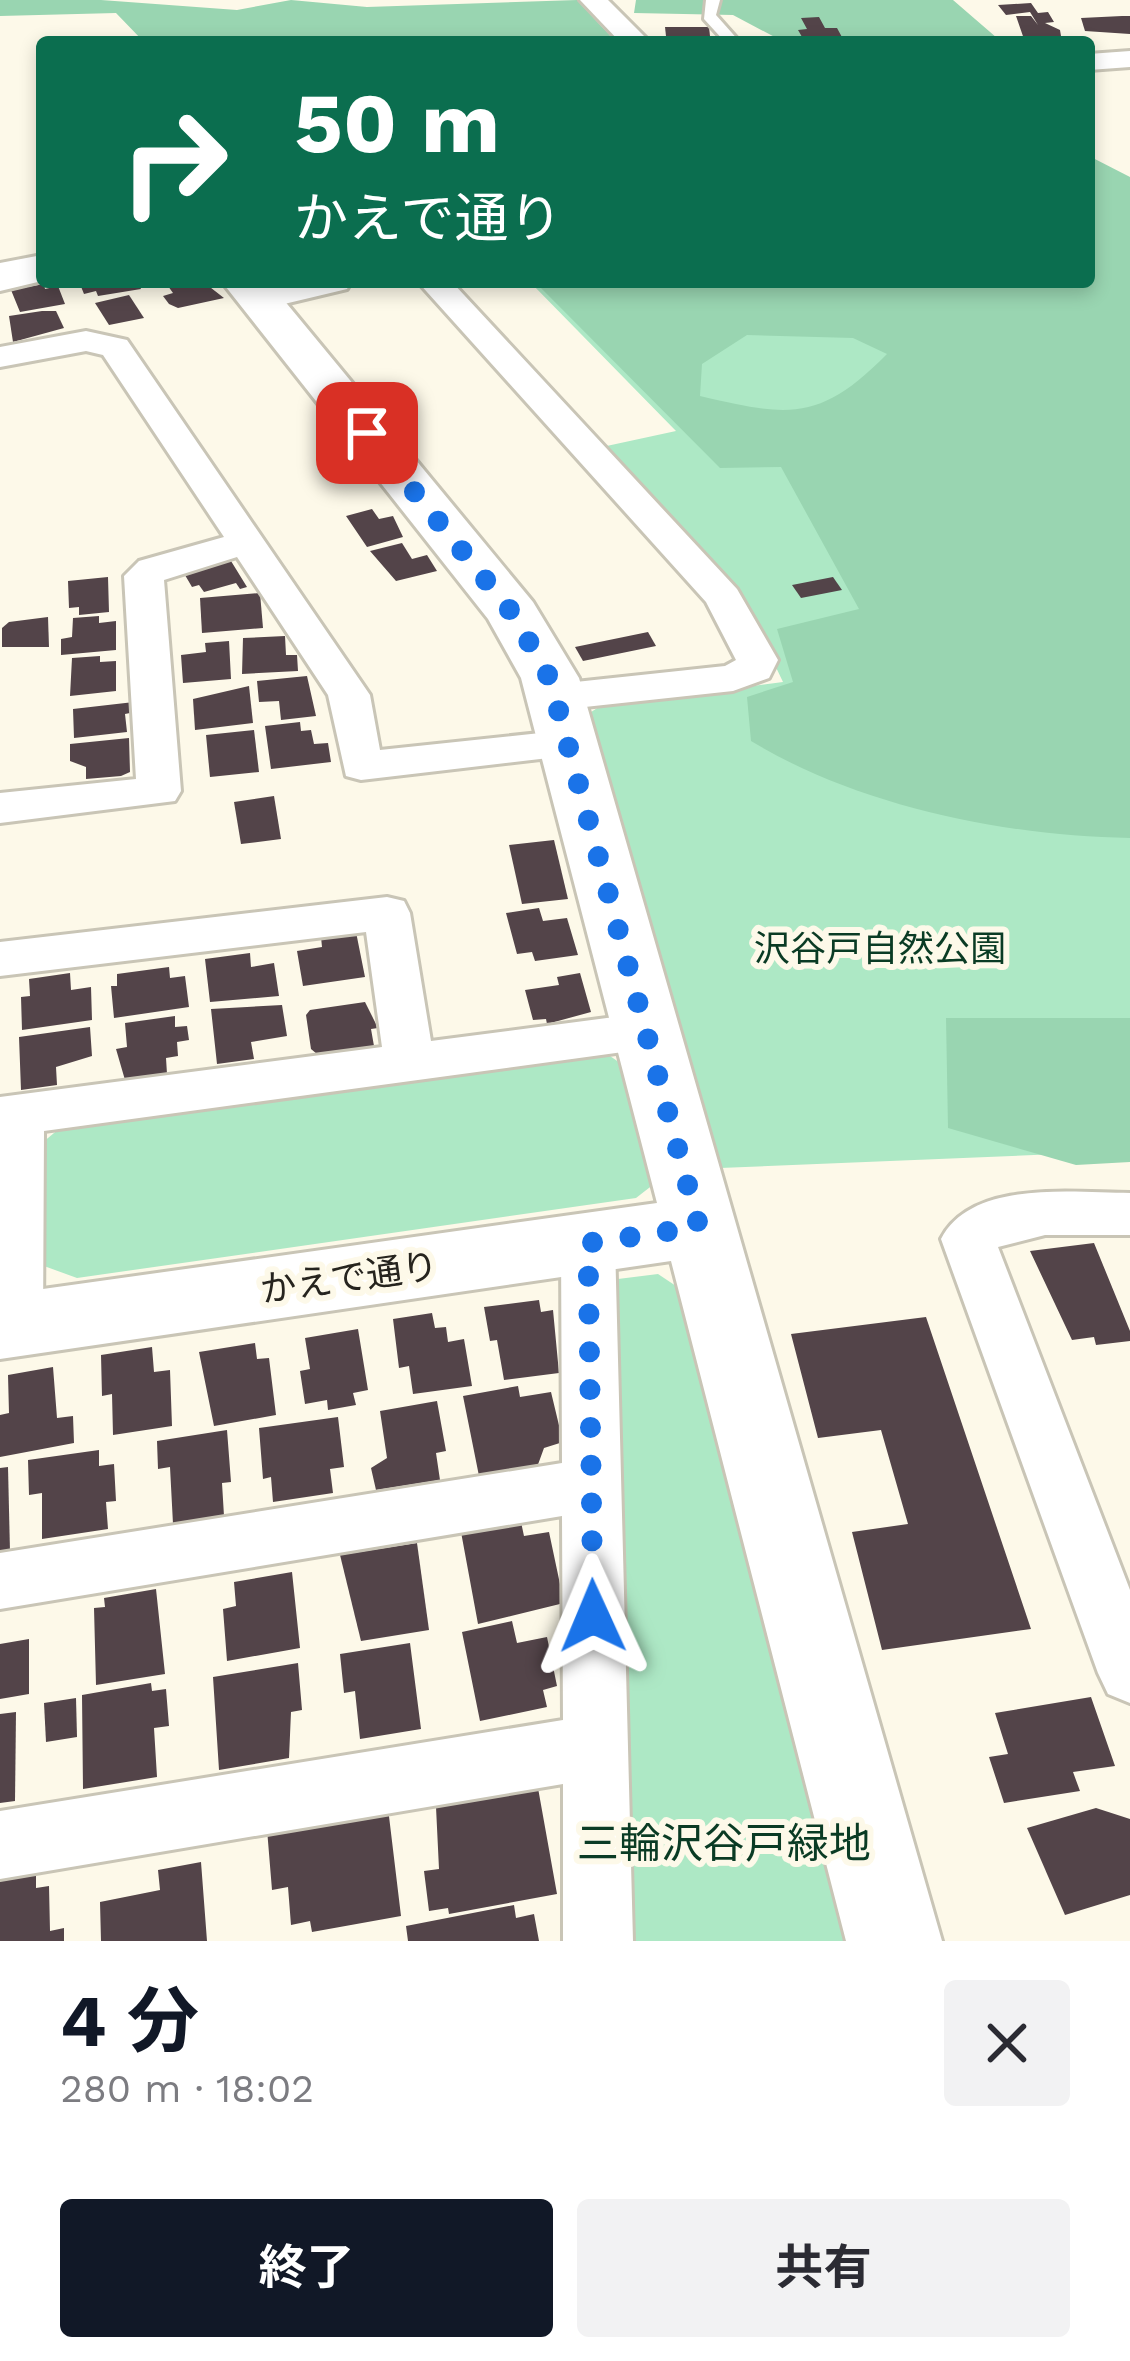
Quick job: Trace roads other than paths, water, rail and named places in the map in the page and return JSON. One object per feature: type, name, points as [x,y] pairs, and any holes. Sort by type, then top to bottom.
[{"type":"street","points":[[593,0],[630,36]]},
{"type":"street","points":[[1095,62],[1130,59]]},
{"type":"street","points":[[0,277],[36,269]]},
{"type":"street","points":[[0,357],[86,341],[115,347],[350,695],[361,766],[734,678],[754,669],[757,660],[723,597],[440,288]]},
{"type":"street","points":[[252,291],[513,614],[562,720],[894,1941]]},
{"type":"street","points":[[0,808],[159,790],[144,576],[245,543]]},
{"type":"street","points":[[0,959],[387,913],[410,1062]]},
{"type":"street","points":[[8,1326],[9,1115],[645,1031]]},
{"type":"street","points":[[1130,1214],[985,1223],[968,1239],[1130,1673]]},
{"type":"street","name":"かえで通り","points":[[8,1326],[699,1227]]},
{"type":"street","points":[[588,1243],[598,1941]]},
{"type":"street","points":[[0,1581],[591,1485]]},
{"type":"street","points":[[0,1845],[595,1747]]},
{"type":"lane","points":[[713,0],[709,16],[727,36]]},
{"type":"park label","name":"沢谷戸自然公園","points":[[880,948]]},
{"type":"park label","name":"三輪沢谷戸緑地","points":[[724,1843]]}]
